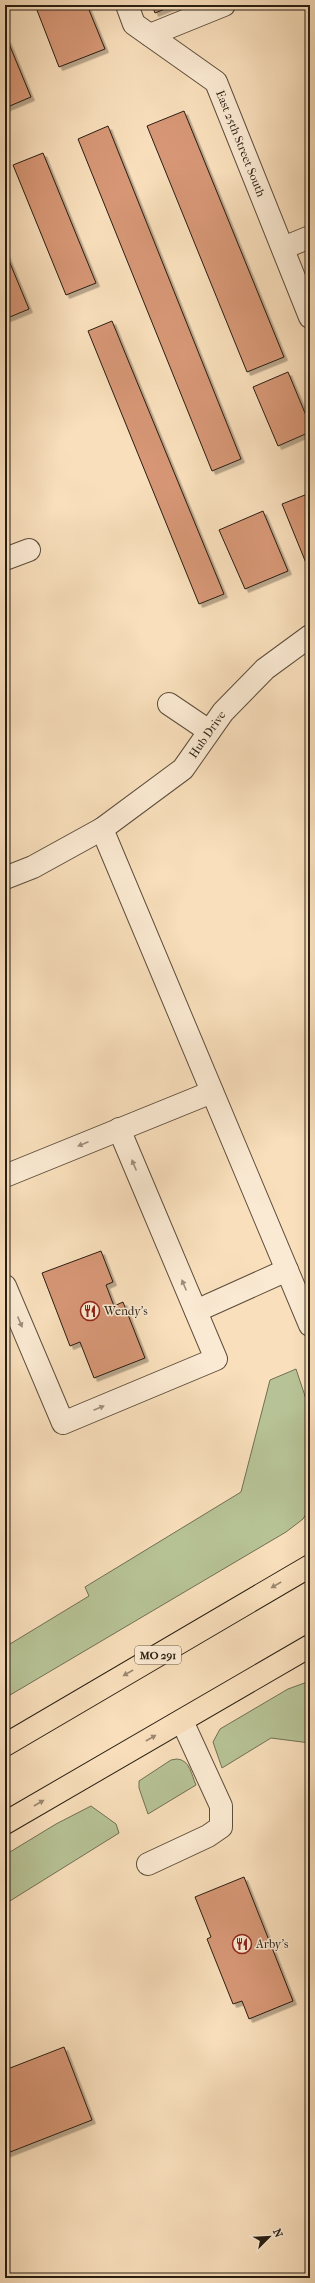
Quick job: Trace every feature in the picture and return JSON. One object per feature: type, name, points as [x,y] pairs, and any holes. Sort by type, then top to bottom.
[{"type":"highway","name":"MO 291","points":[[5,1745],[310,1566]]},
{"type":"highway","points":[[5,1823],[310,1646]]},
{"type":"highway","points":[[277,1665],[310,1659]]},
{"type":"street","name":"East 25th Street South","points":[[127,5],[134,24],[216,82],[310,317]]},
{"type":"street","points":[[150,35],[224,5]]},
{"type":"street","points":[[283,248],[310,237]]},
{"type":"street","points":[[5,559],[28,550]]},
{"type":"street","name":"Hub Drive","points":[[5,878],[33,867],[102,829],[183,769],[223,712],[265,669],[310,636]]},
{"type":"street","points":[[169,704],[209,731]]},
{"type":"street","points":[[102,829],[310,1325]]},
{"type":"street","points":[[5,1176],[119,1128],[212,1092]]},
{"type":"street","points":[[5,1286],[63,1423],[216,1359],[119,1128]]},
{"type":"street","points":[[196,1311],[287,1270]]},
{"type":"street","points":[[148,1864],[208,1836],[221,1827],[221,1806],[182,1721]]},
{"type":"green space","points":[[296,1369],[310,1411],[310,1507],[303,1519],[286,1532],[5,1698],[5,1647],[89,1596],[85,1587],[241,1492],[270,1380]]},
{"type":"green space","points":[[310,1681],[310,1743],[271,1738],[222,1768],[213,1742],[220,1729],[288,1689]]},
{"type":"green space","points":[[177,1759],[185,1762],[196,1785],[148,1814],[139,1788],[139,1781],[171,1760]]},
{"type":"green space","points":[[91,1806],[116,1824],[119,1833],[5,1904],[5,1855],[56,1824]]},
{"type":"building","points":[[35,5],[87,5],[105,49],[59,67]]},
{"type":"building","points":[[152,5],[175,5],[155,13]]},
{"type":"building","points":[[5,39],[7,39],[31,97],[5,108]]},
{"type":"building","points":[[184,111],[284,357],[247,372],[147,126]]},
{"type":"building","points":[[108,126],[241,459],[212,471],[78,139]]},
{"type":"building","points":[[43,153],[96,283],[66,295],[13,165]]},
{"type":"building","points":[[5,251],[29,309],[5,319]]},
{"type":"building","points":[[112,321],[224,594],[199,604],[88,331]]},
{"type":"building","points":[[288,372],[310,425],[310,432],[278,446],[253,387]]},
{"type":"building","points":[[310,493],[310,561],[306,563],[282,504]]},
{"type":"building","points":[[263,511],[288,571],[245,589],[219,530]]},
{"type":"building","points":[[101,1251],[113,1282],[106,1285],[114,1306],[123,1302],[145,1358],[94,1378],[80,1342],[70,1346],[42,1273]]},
{"type":"building","points":[[244,1877],[293,2001],[249,2019],[242,2001],[233,2004],[207,1939],[211,1937],[195,1897]]},
{"type":"building","points":[[64,2047],[92,2120],[5,2154],[5,2070]]},
{"type":"place","name":"Wendy's","points":[[90,1311]]},
{"type":"place","name":"Arby's","points":[[242,1944]]}]
